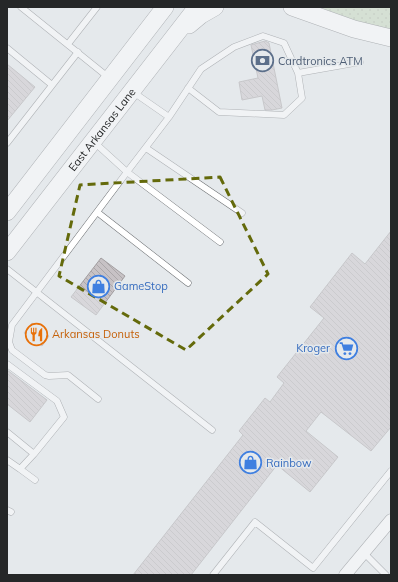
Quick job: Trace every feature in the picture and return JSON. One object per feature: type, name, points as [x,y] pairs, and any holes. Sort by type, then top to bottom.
[{"type":"main road","points":[[145,33],[156,7]]},
{"type":"main road","points":[[7,212],[165,7]]},
{"type":"main road","name":"East Arkansas Lane","points":[[7,252],[197,7]]},
{"type":"main road","points":[[173,38],[201,15],[215,7]]},
{"type":"main road","points":[[292,7],[354,29],[391,38]]},
{"type":"street","points":[[345,575],[391,520]]},
{"type":"lane","points":[[20,7],[110,78]]},
{"type":"lane","points":[[68,44],[97,7]]},
{"type":"lane","points":[[98,399],[68,375],[44,375],[12,350],[9,342],[12,325],[169,118],[188,88],[201,69],[234,47],[264,36],[284,44],[298,73],[302,98],[284,115],[219,112],[188,88]]},
{"type":"lane","points":[[7,48],[52,85]]},
{"type":"lane","points":[[7,143],[78,52]]},
{"type":"lane","points":[[298,73],[360,62]]},
{"type":"lane","points":[[132,91],[169,118]]},
{"type":"lane","points":[[93,141],[127,172],[220,242]]},
{"type":"lane","points":[[146,148],[242,213]]},
{"type":"lane","points":[[97,212],[188,283]]},
{"type":"lane","points":[[7,270],[212,430]]},
{"type":"lane","points":[[7,364],[57,401],[64,417],[20,469]]},
{"type":"lane","points":[[7,432],[34,454]]},
{"type":"lane","points":[[7,460],[35,480]]},
{"type":"lane","points":[[213,575],[255,522],[314,568],[391,471]]},
{"type":"lane","points":[[364,553],[386,575]]},
{"type":"highlighted area","points":[[220,177],[268,274],[186,350],[59,276],[80,185]]},
{"type":"green space","points":[[319,7],[391,7],[391,31],[352,20]]},
{"type":"building","name":"Cardtronics ATM","points":[[265,41],[269,43],[282,108],[272,110],[265,110],[262,96],[242,100],[239,82],[258,78],[251,45]]},
{"type":"building","points":[[7,64],[35,87],[7,121]]},
{"type":"building","points":[[391,231],[391,427],[371,451],[321,412],[306,431],[338,457],[310,492],[277,465],[191,575],[133,575],[243,435],[239,431],[265,398],[270,402],[284,383],[277,377],[324,318],[310,307],[352,253],[365,264]]},
{"type":"building","name":"GameStop","points":[[101,258],[125,276],[96,315],[71,297]]},
{"type":"building","name":"Arkansas Donuts","points":[[32,323],[49,336],[42,346],[24,333]]},
{"type":"building","points":[[7,370],[47,400],[30,422],[7,404]]},
{"type":"place","name":"Cardtronics ATM","points":[[263,61]]},
{"type":"place","name":"GameStop","points":[[98,286]]},
{"type":"place","name":"Arkansas Donuts","points":[[37,334]]},
{"type":"place","name":"Kroger","points":[[346,348]]},
{"type":"place","name":"Rainbow","points":[[251,463]]}]
